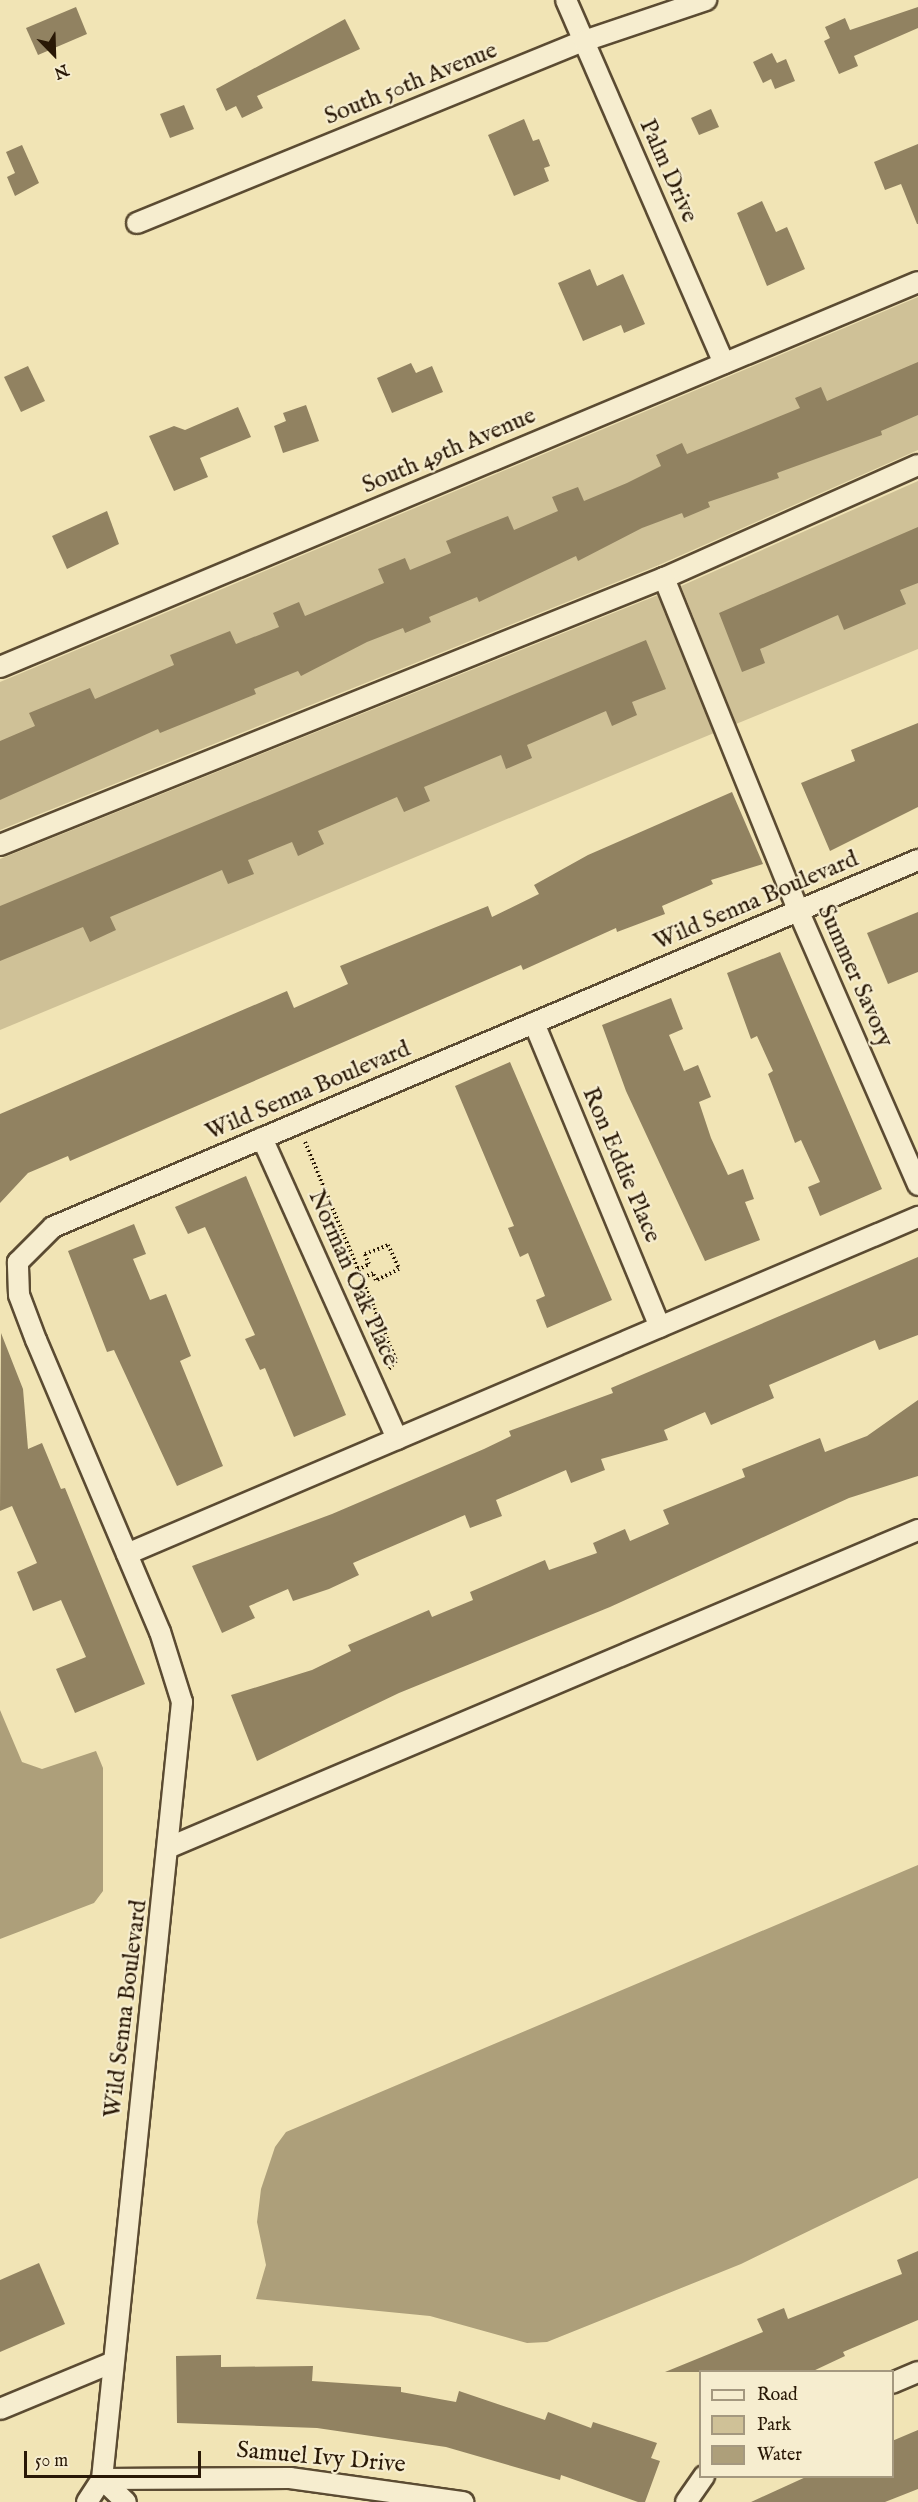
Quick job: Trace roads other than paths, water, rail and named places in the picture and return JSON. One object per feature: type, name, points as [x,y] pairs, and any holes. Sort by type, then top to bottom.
[{"type":"street","name":"Palm Drive","points":[[566,0],[724,363]]},
{"type":"street","name":"South 50th Avenue","points":[[137,223],[584,41],[706,0]]},
{"type":"street","name":"South 49th Avenue","points":[[0,667],[918,282]]},
{"type":"street","points":[[0,844],[664,578],[918,465]]},
{"type":"street","name":"Summer Savory","points":[[664,578],[798,910],[918,1185]]},
{"type":"street","name":"Wild Senna Boulevard","points":[[87,2502],[102,2479],[111,2363],[170,1847],[182,1702],[126,1554],[19,1295],[18,1262],[53,1227],[918,860]]},
{"type":"street","name":"Ron Eddie Place","points":[[534,1023],[660,1327]]},
{"type":"street","name":"Norman Oak Place","points":[[262,1138],[397,1439]]},
{"type":"street","points":[[126,1554],[918,1217]]},
{"type":"street","points":[[170,1847],[918,1530]]},
{"type":"street","points":[[0,2409],[111,2363]]},
{"type":"street","points":[[894,2382],[918,2372]]},
{"type":"street","name":"Samuel Ivy Drive","points":[[102,2479],[290,2478],[463,2502]]},
{"type":"street","points":[[686,2502],[703,2478]]},
{"type":"street","points":[[102,2479],[126,2502]]},
{"type":"water","points":[[0,1710],[22,1762],[42,1769],[96,1751],[103,1768],[103,1891],[94,1903],[0,1939]]},
{"type":"water","points":[[918,1865],[918,2178],[741,2264],[547,2342],[527,2343],[430,2316],[256,2299],[266,2265],[257,2222],[261,2189],[275,2147],[286,2132]]}]
